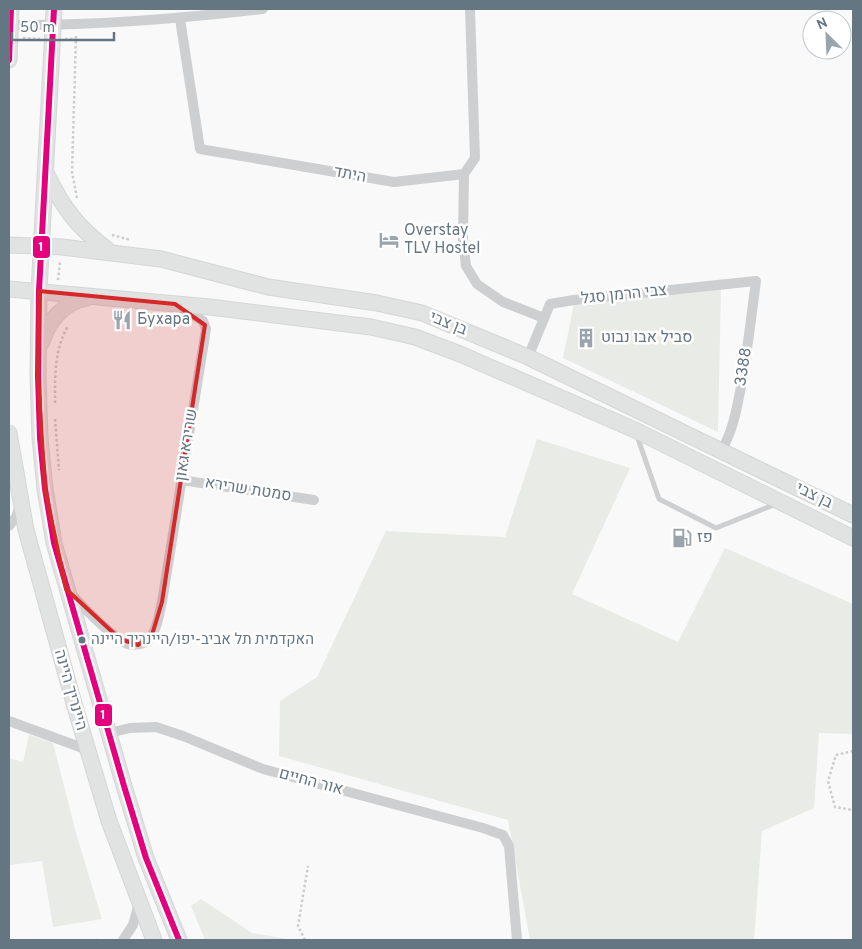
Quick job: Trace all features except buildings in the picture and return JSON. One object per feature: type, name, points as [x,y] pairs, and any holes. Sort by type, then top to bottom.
[{"type":"main road","points":[[9,60],[11,9]]},
{"type":"main road","name":"היינריך היינה","points":[[54,9],[39,291],[40,438],[45,489],[54,543],[66,589],[146,858],[179,940]]},
{"type":"main road","points":[[45,171],[55,192],[74,221],[89,236],[110,252]]},
{"type":"main road","name":"בן צבי","points":[[9,245],[42,245],[161,259],[268,287],[377,303],[422,313],[528,357],[853,515]]},
{"type":"main road","name":"בן צבי","points":[[9,289],[175,304],[371,327],[416,337],[460,354],[635,430],[853,538]]},
{"type":"main road","points":[[38,358],[48,326],[62,310],[72,303],[94,297]]},
{"type":"main road","name":"היינריך היינה","points":[[9,433],[20,502],[41,584],[108,821],[154,940]]},
{"type":"street","points":[[10,26],[54,26],[180,19],[263,9]]},
{"type":"street","points":[[470,9],[475,158],[464,174],[463,240],[466,266],[477,284],[503,302],[544,318]]},
{"type":"street","name":"היתד","points":[[180,19],[200,150],[394,182],[464,174]]},
{"type":"street","name":"צבי הרמן סגל","points":[[528,357],[550,304],[756,281]]},
{"type":"street","name":"3388","points":[[721,451],[728,438],[745,368],[756,281]]},
{"type":"street","name":"שרירא גאון","points":[[66,589],[91,614],[126,644],[138,645],[146,641],[155,629],[162,602],[206,329],[203,321],[175,304]]},
{"type":"street","name":"סמטת שרירא","points":[[181,480],[314,500]]},
{"type":"street","points":[[9,526],[16,517],[20,502]]},
{"type":"street","points":[[9,721],[88,750]]},
{"type":"street","name":"אור החיים","points":[[109,733],[130,728],[156,727],[263,769],[503,835],[509,846],[517,940]]},
{"type":"street","points":[[123,940],[133,925],[139,903]]},
{"type":"lane","points":[[635,430],[659,499],[716,528],[781,503]]},
{"type":"path","points":[[77,25],[72,172],[78,198]]},
{"type":"path","points":[[57,293],[62,247]]},
{"type":"path","points":[[54,409],[56,366],[61,339],[71,321],[62,310]]},
{"type":"path","points":[[55,418],[60,478]]},
{"type":"path","points":[[853,751],[836,755],[828,781],[835,807],[853,810]]},
{"type":"path","points":[[305,940],[298,926],[308,866]]},
{"type":"path","points":[[95,940],[100,940]]},
{"type":"highlighted area","points":[[39,291],[175,304],[205,325],[162,602],[152,635],[138,645],[120,639],[66,589],[45,489],[38,376]]},
{"type":"shaded area","points":[[721,289],[718,432],[563,358],[574,304]]},
{"type":"shaded area","points":[[537,439],[630,468],[572,594],[678,642],[725,548],[853,604],[853,734],[819,733],[814,808],[762,831],[754,940],[530,940],[508,820],[279,756],[280,701],[317,677],[386,531],[505,537]]},
{"type":"shaded area","points":[[29,735],[53,743],[76,833],[102,919],[53,927],[42,861],[9,865],[9,758],[23,762]]},
{"type":"shaded area","points":[[201,899],[252,933],[293,940],[205,940],[191,906]]},
{"type":"transit line","name":"1","points":[[9,60],[11,9]]},
{"type":"transit line","name":"1","points":[[54,9],[39,291],[38,376],[40,438],[45,489],[54,543],[124,786],[146,858],[179,940]]},
{"type":"place","name":"Overstay TLV Hostel","points":[[389,240]]},
{"type":"place","name":"Бухара","points":[[122,320]]},
{"type":"place","name":"סביל אבו נבוט","points":[[586,338]]},
{"type":"place","name":"פז","points":[[682,538]]},
{"type":"place","name":"האקדמית תל אביב-יפו/היינריך היינה","points":[[82,640]]}]
